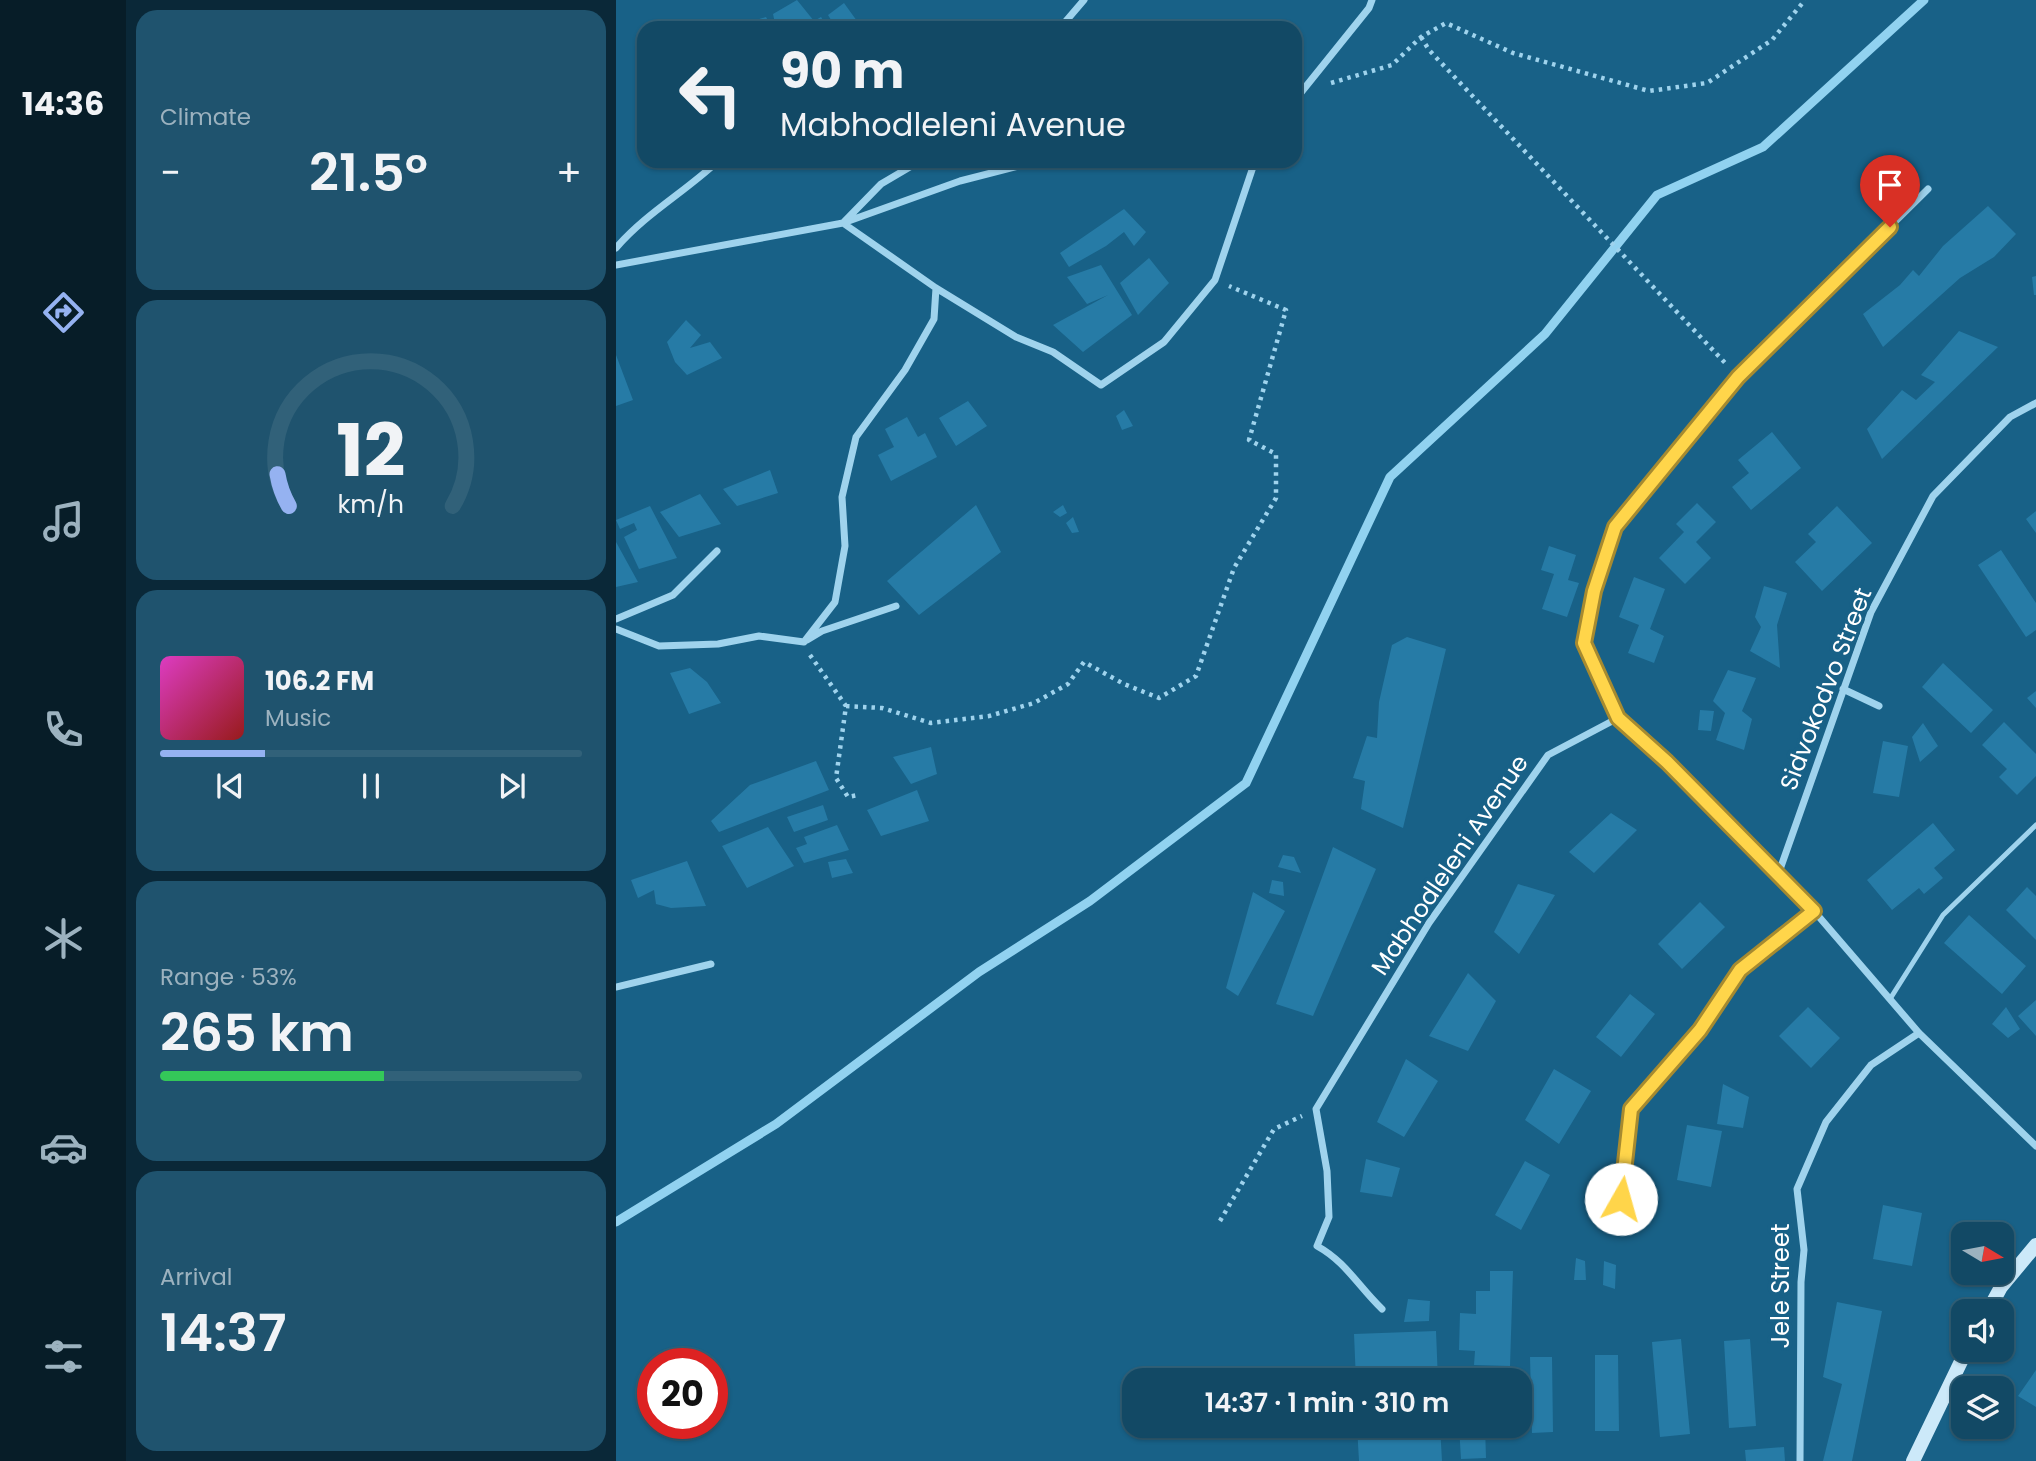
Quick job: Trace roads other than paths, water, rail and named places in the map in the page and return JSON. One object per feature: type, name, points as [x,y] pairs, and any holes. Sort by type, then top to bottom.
[{"type":"street","points":[[1066,21],[1084,0]]},
{"type":"street","points":[[1302,88],[1369,8],[1372,0]]},
{"type":"street","points":[[616,248],[634,227],[710,168]]},
{"type":"street","points":[[843,223],[881,184],[908,168]]},
{"type":"street","points":[[616,265],[843,223],[960,181],[1011,168]]},
{"type":"street","points":[[843,223],[936,288],[1016,337],[1053,352],[1101,384],[1164,342],[1215,280],[1253,168]]},
{"type":"street","points":[[1928,189],[1738,377],[1615,527],[1594,591],[1584,643],[1618,718],[1667,762],[1778,874],[1814,911],[1919,1033],[2036,1146]]},
{"type":"street","points":[[804,642],[835,602],[845,547],[842,498],[856,437],[905,370],[934,319],[936,288]]},
{"type":"street","name":"Sidvokodvo Street","points":[[1778,874],[1871,612],[1933,496],[2010,417],[2036,403]]},
{"type":"street","points":[[616,619],[673,594],[717,551]]},
{"type":"street","points":[[616,629],[659,646],[718,644],[759,636],[804,642],[822,631],[896,607]]},
{"type":"street","points":[[1843,689],[1879,706]]},
{"type":"street","name":"Mabhodleleni Avenue","points":[[1382,1309],[1360,1287],[1339,1258],[1317,1246],[1329,1217],[1327,1171],[1316,1109],[1429,923],[1548,755],[1618,718]]},
{"type":"street","points":[[616,987],[711,964]]},
{"type":"street","name":"Jele Street","points":[[1800,1461],[1801,1282],[1804,1250],[1797,1189],[1826,1122],[1871,1065],[1919,1033]]},
{"type":"street","points":[[1994,1299],[2001,1287],[2036,1245]]},
{"type":"street","points":[[1913,1461],[1961,1362]]},
{"type":"lane","points":[[1890,999],[1943,915],[2036,825]]},
{"type":"lane","points":[[1621,1199],[1631,1109],[1700,1030],[1740,970],[1814,911]]},
{"type":"waterway","points":[[616,1222],[776,1124],[979,972],[1090,901],[1246,783],[1390,477],[1545,334],[1657,195],[1763,147],[1924,0]]}]
